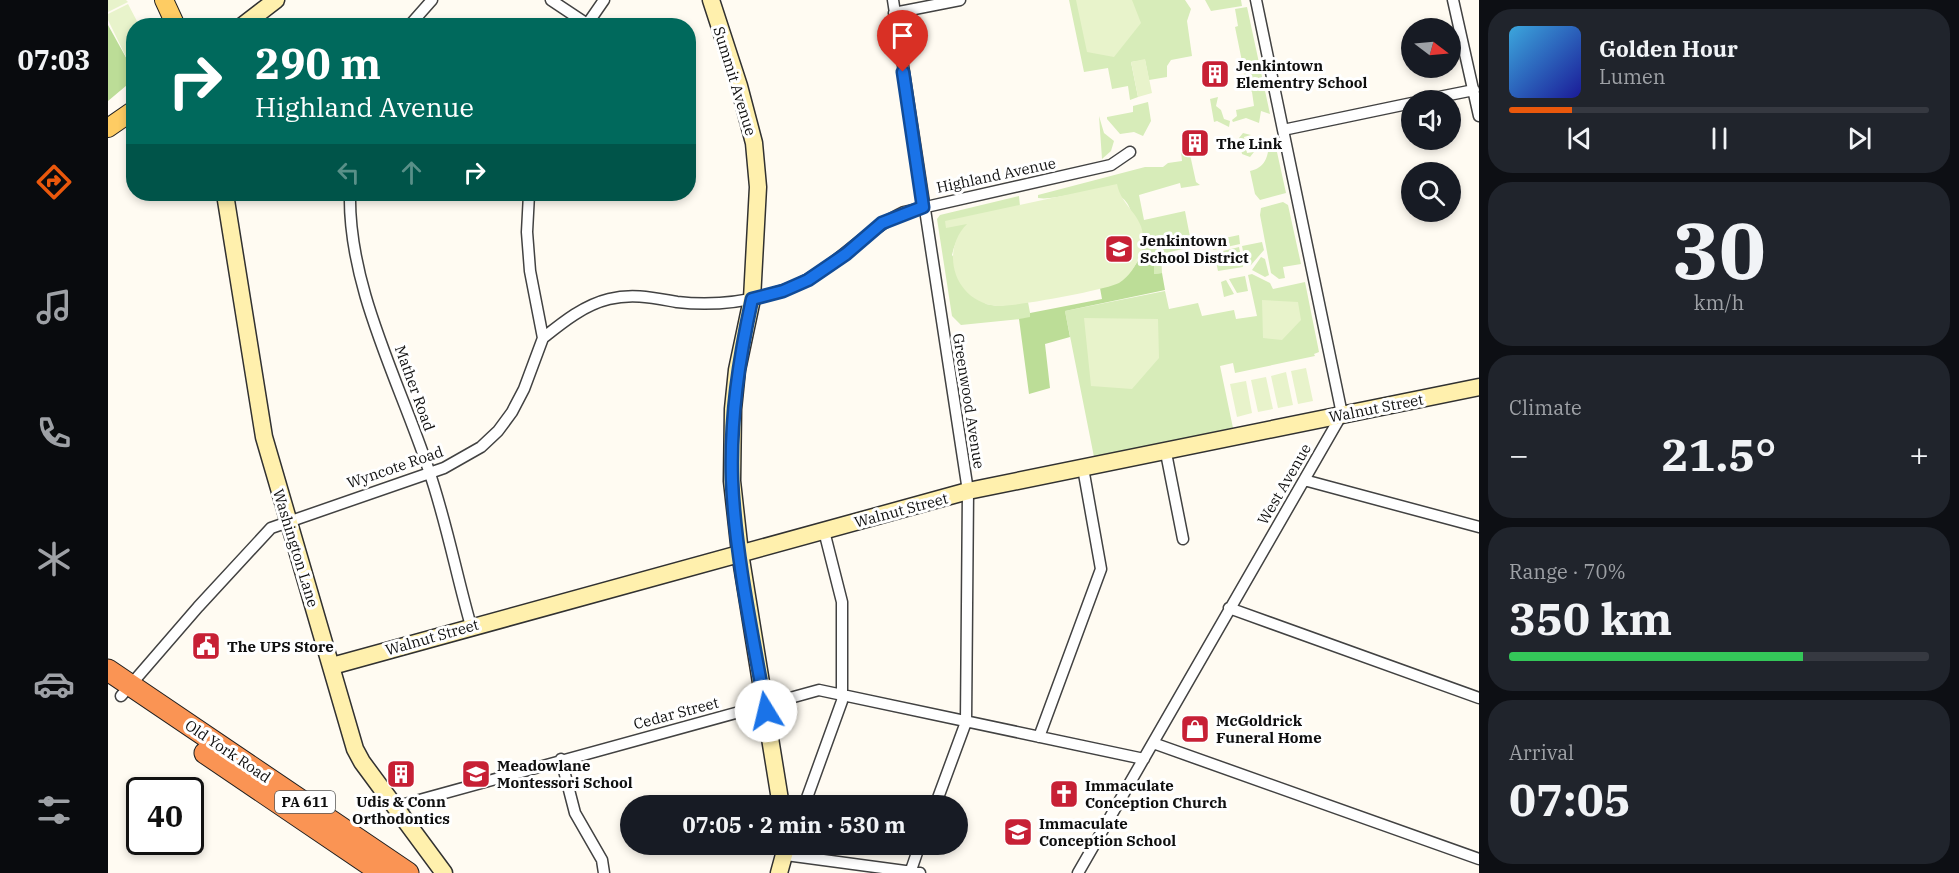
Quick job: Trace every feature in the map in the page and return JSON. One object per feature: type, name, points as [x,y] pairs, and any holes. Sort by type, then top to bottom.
[{"type":"highway","name":"Old York Road","points":[[108,670],[120,689],[382,873]]},
{"type":"highway","name":"Old York Road","points":[[120,689],[408,873]]},
{"type":"main road","points":[[164,0],[172,18]]},
{"type":"main road","points":[[108,128],[126,116]]},
{"type":"street","points":[[252,18],[276,0]]},
{"type":"street","points":[[416,18],[432,0]]},
{"type":"street","points":[[551,0],[576,18]]},
{"type":"street","points":[[591,18],[604,0]]},
{"type":"street","name":"Summit Avenue","points":[[711,0],[737,78],[754,143],[758,199],[752,299],[737,370],[732,436],[732,481],[740,553],[779,795]]},
{"type":"street","name":"Greenwood Avenue","points":[[893,0],[968,491],[966,722],[939,795]]},
{"type":"street","points":[[894,13],[960,0]]},
{"type":"street","points":[[1256,0],[1342,414]]},
{"type":"street","points":[[1453,0],[1479,116]]},
{"type":"street","points":[[1461,93],[1474,90]]},
{"type":"street","points":[[1283,130],[1401,105]]},
{"type":"street","name":"Highland Avenue","points":[[543,338],[590,305],[610,298],[640,295],[678,302],[709,303],[752,299],[783,291],[808,280],[846,254],[882,223],[923,207],[1111,165],[1130,152]]},
{"type":"street","name":"Washington Lane","points":[[226,201],[264,437],[355,749],[394,807],[444,873]]},
{"type":"street","name":"Mather Road","points":[[350,201],[353,244],[361,278],[429,471],[471,626]]},
{"type":"street","points":[[528,201],[529,261],[543,338]]},
{"type":"street","name":"Wyncote Road","points":[[120,689],[262,535],[287,521],[463,459],[481,447],[513,412],[543,338]]},
{"type":"street","name":"Walnut Street","points":[[332,666],[968,491],[1166,453],[1342,414],[1479,387]]},
{"type":"street","name":"West Avenue","points":[[1078,873],[1342,414]]},
{"type":"street","points":[[1166,453],[1183,539]]},
{"type":"street","points":[[1039,737],[1101,569],[1083,468]]},
{"type":"street","points":[[1304,480],[1479,527]]},
{"type":"street","points":[[808,795],[842,701],[842,602],[824,531]]},
{"type":"street","points":[[1229,608],[1479,698]]},
{"type":"street","name":"Cedar Street","points":[[394,807],[561,759],[819,690],[842,693],[966,722],[1144,759]]},
{"type":"street","points":[[1153,743],[1479,859]]},
{"type":"street","points":[[561,759],[575,813],[602,860],[604,873]]},
{"type":"street","points":[[779,873],[784,855]]},
{"type":"street","points":[[815,855],[913,872],[917,855]]},
{"type":"green space","points":[[108,0],[126,0],[128,2],[108,12]]},
{"type":"green space","points":[[1069,0],[1185,0],[1191,9],[1187,21],[1192,56],[1171,60],[1167,66],[1167,77],[1149,80],[1145,60],[1131,62],[1138,97],[1130,100],[1128,86],[1112,89],[1108,68],[1084,72]]},
{"type":"green space","points":[[1076,0],[1132,0],[1141,23],[1114,57],[1087,52]]},
{"type":"green space","points":[[1205,0],[1241,0],[1242,6],[1211,11]]},
{"type":"green space","points":[[128,4],[135,18],[126,18],[126,57],[108,20],[108,14]]},
{"type":"green space","points":[[1247,7],[1270,114],[1261,111],[1259,123],[1246,118],[1233,122],[1232,120],[1237,116],[1236,110],[1254,106],[1252,92],[1247,86],[1235,27],[1238,26],[1235,9]]},
{"type":"green space","points":[[108,25],[126,58],[126,86],[108,101]]},
{"type":"green space","points":[[1145,59],[1152,93],[1138,97],[1131,62]]},
{"type":"green space","points":[[1218,97],[1216,106],[1221,110],[1224,119],[1230,121],[1229,127],[1217,121],[1214,122],[1210,99]]},
{"type":"green space","points":[[1148,102],[1151,121],[1143,136],[1134,132],[1120,134],[1107,119],[1107,117],[1133,112],[1133,106]]},
{"type":"green space","points":[[1099,116],[1104,133],[1114,141],[1111,151],[1102,159]]},
{"type":"green space","points":[[1243,133],[1251,135],[1244,137],[1247,153],[1254,152],[1250,157],[1242,154],[1239,138]]},
{"type":"green space","points":[[1275,143],[1286,193],[1260,200],[1255,194],[1250,171],[1262,165],[1267,157],[1269,144]]},
{"type":"green space","points":[[1189,150],[1196,182],[1200,185],[1181,188],[1180,183],[1139,195],[1144,220],[1185,211],[1192,247],[1161,254],[1162,273],[1154,274],[1154,263],[1140,257],[1140,239],[1130,209],[1119,195],[1097,191],[1038,198],[1038,195],[1145,167],[1163,167],[1168,163],[1182,161],[1181,151]]},
{"type":"green space","points":[[1117,184],[1142,229],[1143,238],[1141,254],[1136,264],[1127,277],[1119,283],[1059,298],[997,306],[983,302],[962,286],[953,261],[954,248],[967,224],[946,228],[945,221]]},
{"type":"green space","points":[[1019,196],[1020,206],[986,216],[969,225],[956,242],[952,255],[986,304],[998,306],[1028,302],[1031,318],[961,325],[952,316],[937,219],[940,215]]},
{"type":"green space","points":[[1283,202],[1288,205],[1301,264],[1283,267],[1285,278],[1279,279],[1271,273],[1260,215],[1261,208]]},
{"type":"green space","points":[[1239,235],[1240,244],[1213,250],[1211,241]]},
{"type":"green space","points":[[1262,242],[1264,250],[1251,265],[1246,266],[1242,246]]},
{"type":"green space","points":[[1239,247],[1243,267],[1218,271],[1215,257],[1212,258],[1211,254]]},
{"type":"green space","points":[[1140,257],[1154,263],[1154,274],[1162,273],[1165,290],[1065,311],[1070,337],[1045,344],[1050,388],[1029,394],[1019,319],[1030,317],[1030,313],[1102,299],[1100,288],[1124,278]]},
{"type":"green space","points":[[1261,257],[1265,259],[1269,275],[1265,277],[1252,270]]},
{"type":"green space","points":[[1252,274],[1270,283],[1273,289],[1305,282],[1319,352],[1314,354],[1315,356],[1235,373],[1233,363],[1220,366],[1233,428],[1094,457],[1065,311],[1165,291],[1169,309],[1198,303],[1202,316],[1234,310],[1236,319],[1257,316],[1248,275]]},
{"type":"green space","points":[[1245,276],[1248,291],[1237,293],[1229,279]]},
{"type":"green space","points":[[1226,280],[1234,294],[1224,297],[1221,282]]},
{"type":"green space","points":[[1262,300],[1298,302],[1301,320],[1282,340],[1263,338]]},
{"type":"green space","points":[[1084,318],[1158,319],[1159,358],[1132,389],[1091,386]]},
{"type":"green space","points":[[1306,368],[1313,401],[1298,404],[1291,371]]},
{"type":"green space","points":[[1286,372],[1293,405],[1278,408],[1271,376]]},
{"type":"green space","points":[[1266,377],[1273,409],[1258,412],[1251,380]]},
{"type":"green space","points":[[1246,381],[1252,413],[1237,417],[1230,384]]},
{"type":"place","name":"Jenkintown Elementry School","points":[[1215,74]]},
{"type":"place","name":"The Link","points":[[1195,143]]},
{"type":"place","name":"Jenkintown School District","points":[[1119,249]]},
{"type":"place","name":"The UPS Store","points":[[206,646]]},
{"type":"place","name":"McGoldrick Funeral Home","points":[[1195,729]]},
{"type":"place","name":"Udis & Conn Orthodontics","points":[[401,774]]},
{"type":"place","name":"Meadowlane Montessori School","points":[[476,774]]},
{"type":"place","name":"Immaculate Conception Church","points":[[1064,794]]},
{"type":"place","name":"Immaculate Conception School","points":[[1018,832]]},
{"type":"route","points":[[766,711],[740,553],[732,481],[733,409],[737,370],[752,299],[783,291],[808,280],[846,254],[882,223],[904,212],[923,207],[903,72]]}]
